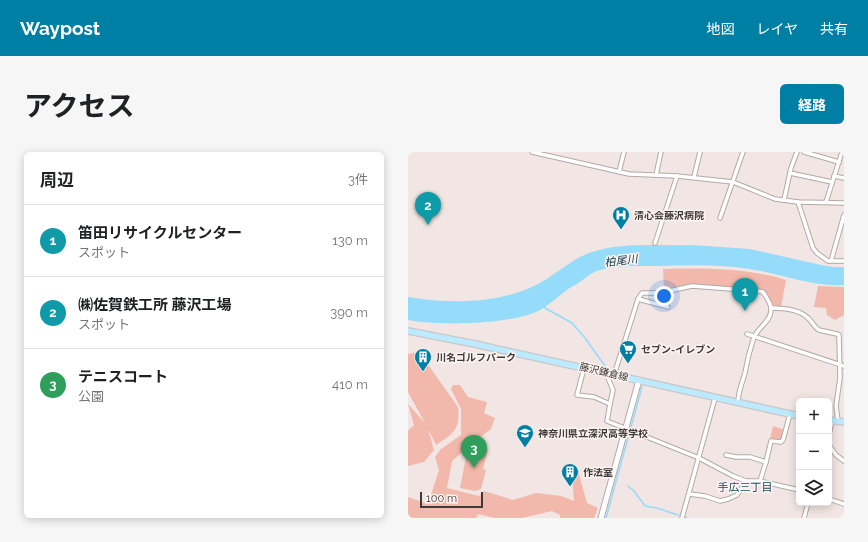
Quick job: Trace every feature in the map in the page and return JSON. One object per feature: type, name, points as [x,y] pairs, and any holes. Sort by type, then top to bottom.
[{"type":"main road","name":"藤沢鎌倉線","points":[[408,331],[482,345],[796,415]]},
{"type":"street","points":[[532,152],[629,174],[694,177],[733,182],[771,198],[798,202],[844,203]]},
{"type":"street","points":[[619,172],[624,152]]},
{"type":"street","points":[[656,175],[661,152]]},
{"type":"street","points":[[694,177],[700,152]]},
{"type":"street","points":[[720,218],[743,152]]},
{"type":"street","points":[[784,200],[796,152]]},
{"type":"street","points":[[804,152],[839,162]]},
{"type":"street","points":[[820,156],[822,152]]},
{"type":"street","points":[[826,202],[842,152]]},
{"type":"street","points":[[790,173],[832,182]]},
{"type":"street","points":[[655,244],[677,176]]},
{"type":"street","points":[[834,176],[844,178]]},
{"type":"street","points":[[798,202],[812,248],[828,261],[844,262]]},
{"type":"street","points":[[828,261],[844,215]]},
{"type":"street","points":[[614,375],[640,294],[644,292],[660,293],[692,286],[763,292],[771,308],[764,325],[755,336],[746,364],[745,374],[739,389],[738,403]]},
{"type":"street","points":[[638,299],[668,307]]},
{"type":"street","points":[[771,308],[785,308],[804,314],[819,330],[838,335],[842,366],[836,406],[836,421],[830,434]]},
{"type":"street","points":[[747,334],[842,366]]},
{"type":"street","points":[[584,368],[577,395],[594,397],[610,404]]},
{"type":"street","points":[[606,373],[612,390],[607,421],[699,458],[733,476],[746,481],[760,481],[796,489]]},
{"type":"street","points":[[601,518],[639,380]]},
{"type":"street","points":[[682,518],[715,398]]},
{"type":"street","points":[[760,481],[771,441],[781,442],[783,440],[790,414]]},
{"type":"street","points":[[832,449],[836,455],[844,461]]},
{"type":"street","points":[[726,455],[750,457],[766,462]]},
{"type":"street","points":[[689,494],[723,500],[737,495],[746,481]]},
{"type":"street","points":[[832,501],[843,504],[844,498]]},
{"type":"street","points":[[804,518],[807,506]]},
{"type":"shaded area","points":[[663,269],[710,269],[741,271],[786,280],[781,307],[771,304],[764,292],[761,290],[698,284],[664,289]]},
{"type":"shaded area","points":[[818,286],[844,287],[844,315],[835,320],[827,315],[826,308],[814,307]]},
{"type":"shaded area","points":[[419,352],[458,407],[459,414],[457,426],[447,438],[436,445],[428,429],[434,450],[424,462],[408,466],[408,431],[414,425],[408,404],[425,423],[408,392],[408,354]]},
{"type":"shaded area","points":[[453,385],[460,385],[468,397],[487,402],[484,413],[495,418],[491,429],[470,445],[488,449],[483,469],[486,470],[481,489],[475,491],[460,488],[468,447],[452,461],[447,488],[479,496],[484,491],[513,500],[536,493],[561,496],[574,501],[572,473],[578,471],[587,503],[598,508],[594,518],[560,518],[560,515],[552,511],[522,518],[495,518],[478,514],[476,518],[408,518],[408,497],[428,504],[439,470],[435,457],[441,449],[461,435],[461,409],[451,389]]},
{"type":"shaded area","points":[[773,426],[785,430],[781,440],[770,439]]},
{"type":"water","name":"柏尾川","points":[[641,245],[692,245],[750,249],[821,265],[844,267],[844,285],[810,282],[743,268],[695,265],[625,266],[593,272],[542,309],[514,318],[476,323],[438,323],[408,320],[408,297],[439,301],[472,301],[488,299],[520,292],[534,286],[569,263],[592,252],[616,247]]},
{"type":"waterway","points":[[544,305],[545,308],[572,323],[605,366]]},
{"type":"waterway","points":[[606,518],[642,387]]},
{"type":"waterway","points":[[628,486],[634,491],[645,506],[657,508],[687,518]]},
{"type":"place","name":"㈱佐賀鉄工所 藤沢工場","points":[[428,225]]},
{"type":"place","name":"清心会藤沢病院","points":[[621,230]]},
{"type":"place","name":"笛田リサイクルセンター","points":[[745,311]]},
{"type":"place","name":"セブン-イレブン","points":[[628,364]]},
{"type":"place","name":"川名ゴルフパーク","points":[[423,372]]},
{"type":"place","name":"神奈川県立深沢高等学校","points":[[525,448]]},
{"type":"place","name":"テニスコート","points":[[474,468]]},
{"type":"place","name":"作法室","points":[[570,487]]},
{"type":"district","name":"手広三丁目","points":[[745,487]]}]
